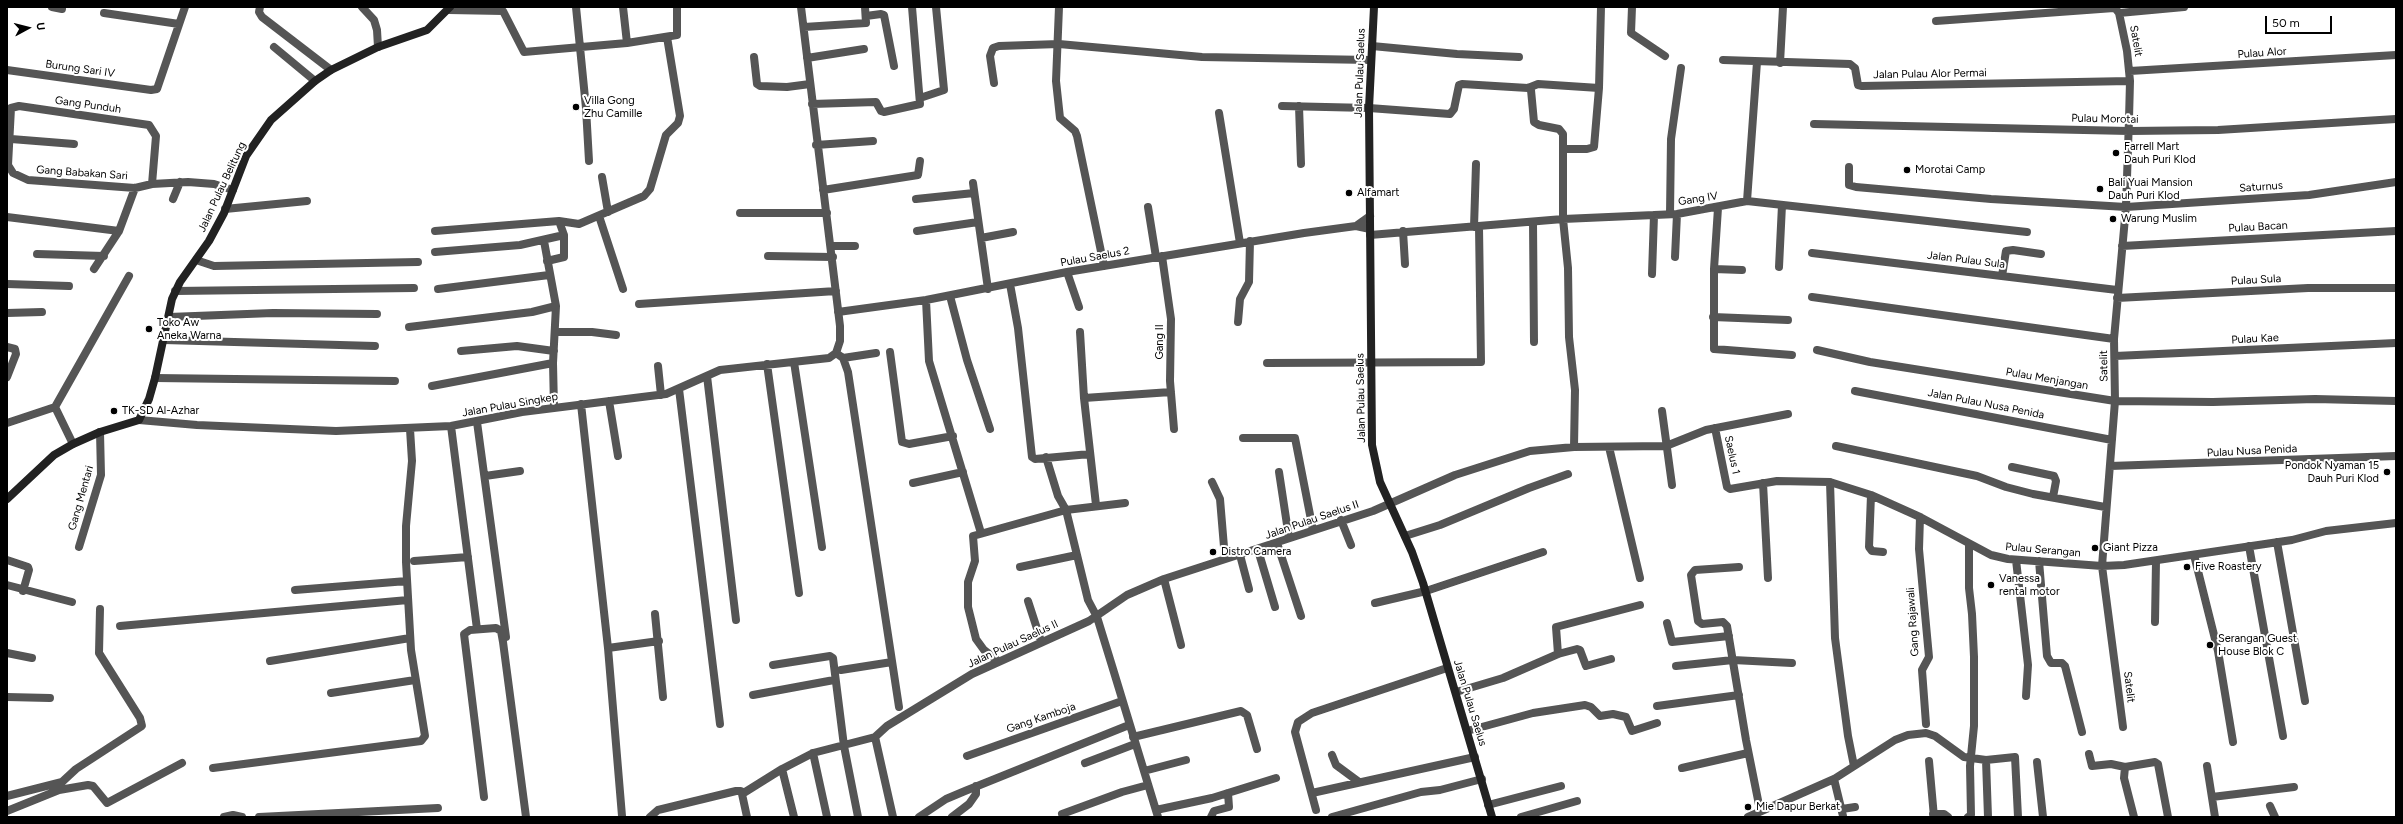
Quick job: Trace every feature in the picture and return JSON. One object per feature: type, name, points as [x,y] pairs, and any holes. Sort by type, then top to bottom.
[{"type":"street","points":[[52,7],[62,9]]},
{"type":"street","points":[[104,14],[179,24],[185,7]]},
{"type":"street","points":[[260,7],[259,12],[262,16],[331,70]]},
{"type":"street","points":[[362,7],[374,20],[377,30],[378,47]]},
{"type":"street","points":[[576,7],[588,161]]},
{"type":"street","points":[[623,7],[627,43]]},
{"type":"street","points":[[449,8],[503,11],[524,52],[627,43],[677,36],[678,7]]},
{"type":"street","points":[[801,7],[816,145],[832,246],[840,334],[840,356],[848,372],[899,707]]},
{"type":"street","points":[[804,27],[865,24],[865,7]]},
{"type":"street","points":[[812,104],[876,102],[880,111],[884,112],[918,105],[920,98],[912,7]]},
{"type":"street","points":[[920,98],[944,90],[936,7]]},
{"type":"street","points":[[1059,7],[1056,81],[1060,118],[1075,131],[1077,136],[1104,266]]},
{"type":"street","name":"Jalan Pulau Saelus","points":[[1374,7],[1370,60],[1369,108],[1372,445],[1375,464],[1426,591],[1447,668],[1456,692],[1492,817]]},
{"type":"street","points":[[1563,149],[1587,149],[1594,147],[1599,88],[1601,7]]},
{"type":"street","points":[[1632,7],[1631,33],[1665,56]]},
{"type":"street","points":[[1780,63],[1783,7]]},
{"type":"street","points":[[1936,21],[2116,9],[2184,7]]},
{"type":"street","name":"Jalan Pulau Belitung","points":[[139,420],[149,399],[155,378],[175,291],[196,260],[225,210],[229,188],[246,156],[271,120],[315,81],[331,70],[378,47],[427,30],[449,8]]},
{"type":"street","name":"Satelit","points":[[2116,9],[2124,34],[2130,71],[2129,131],[2126,207],[2114,338],[2115,401],[2105,507],[2102,566],[2123,727]]},
{"type":"street","points":[[866,16],[884,15],[894,66]]},
{"type":"street","name":"Burung Sari IV","points":[[7,70],[151,90],[158,86],[179,24]]},
{"type":"street","points":[[435,231],[559,221],[579,224],[608,212],[648,192],[666,135],[679,120],[667,38]]},
{"type":"street","points":[[994,83],[990,56],[993,48],[1058,44],[1202,57],[1370,60]]},
{"type":"street","points":[[1372,46],[1457,54],[1519,57]]},
{"type":"street","points":[[274,47],[315,81]]},
{"type":"street","points":[[807,58],[864,49]]},
{"type":"street","name":"Pulau Alor","points":[[2130,71],[2396,55]]},
{"type":"street","points":[[754,57],[757,84],[760,86],[788,87],[810,84]]},
{"type":"street","name":"Jalan Pulau Alor Permai","points":[[1723,60],[1780,63],[1850,64],[1855,68],[1858,85],[1862,86],[2130,81]]},
{"type":"street","points":[[1747,201],[1756,62]]},
{"type":"street","points":[[1675,258],[1671,139],[1681,68]]},
{"type":"street","points":[[1282,106],[1369,108],[1450,114],[1454,109],[1460,84],[1528,88],[1538,84],[1599,88]]},
{"type":"street","points":[[1528,88],[1531,90],[1534,122],[1539,125],[1561,131],[1563,149],[1563,219],[1568,268],[1569,337],[1575,390],[1574,447]]},
{"type":"street","name":"Gang Punduh","points":[[9,108],[19,106],[144,124],[151,127],[156,136],[152,184]]},
{"type":"street","points":[[1299,106],[1301,164]]},
{"type":"street","points":[[8,165],[11,139],[9,108]]},
{"type":"street","points":[[1219,113],[1240,243]]},
{"type":"street","name":"Pulau Morotai","points":[[1814,124],[2129,131],[2225,129],[2396,119]]},
{"type":"street","points":[[11,139],[74,144]]},
{"type":"street","points":[[816,145],[873,141]]},
{"type":"street","points":[[823,190],[918,175],[920,161]]},
{"type":"street","points":[[1267,363],[1371,362],[1421,364],[1481,362],[1476,227],[1476,164]]},
{"type":"street","name":"Gang Babakan Sari","points":[[8,165],[13,173],[28,180],[135,188],[152,184],[180,182],[214,184],[229,188]]},
{"type":"street","name":"Saturnus","points":[[1849,167],[1849,185],[1856,187],[1991,199],[2126,207],[2309,194],[2396,182]]},
{"type":"street","points":[[602,177],[608,212]]},
{"type":"street","points":[[173,199],[180,182]]},
{"type":"street","points":[[973,183],[988,288]]},
{"type":"street","points":[[94,269],[104,256],[119,231],[135,188]]},
{"type":"street","points":[[916,199],[974,193]]},
{"type":"street","points":[[225,210],[307,201]]},
{"type":"street","name":"Gang IV","points":[[1370,232],[1476,227],[1563,219],[1673,214],[1718,208],[1747,201],[2027,232]]},
{"type":"street","points":[[1779,267],[1782,205]]},
{"type":"street","name":"Gang II","points":[[1148,207],[1171,319],[1171,392],[1174,429]]},
{"type":"street","points":[[1718,208],[1714,269],[1712,345],[1717,350],[1792,355]]},
{"type":"street","points":[[740,213],[827,213]]},
{"type":"street","points":[[1652,274],[1654,215]]},
{"type":"street","points":[[599,216],[623,289]]},
{"type":"street","name":"Pulau Saelus 2","points":[[838,312],[950,296],[1067,272],[1159,256],[1356,226],[1370,216]]},
{"type":"street","points":[[7,217],[119,231]]},
{"type":"street","points":[[547,261],[564,258],[564,235],[559,221]]},
{"type":"street","points":[[917,231],[978,222]]},
{"type":"street","points":[[1533,222],[1534,342]]},
{"type":"street","name":"Pulau Saelus 2","points":[[1356,226],[1370,232]]},
{"type":"street","points":[[1403,231],[1405,264]]},
{"type":"street","name":"Pulau Bacan","points":[[2122,246],[2396,231]]},
{"type":"street","points":[[980,238],[1013,232]]},
{"type":"street","points":[[435,252],[544,241],[564,235]]},
{"type":"street","points":[[544,241],[549,275],[556,306],[556,332],[553,363],[554,408]]},
{"type":"street","points":[[1238,322],[1240,299],[1249,282],[1250,241]]},
{"type":"street","points":[[832,246],[855,246]]},
{"type":"street","points":[[2002,276],[2006,251],[2013,250],[2040,254]]},
{"type":"street","name":"Jalan Pulau Sula","points":[[1812,253],[2002,276],[2117,294]]},
{"type":"street","points":[[37,254],[104,256]]},
{"type":"street","points":[[768,256],[833,257]]},
{"type":"street","points":[[196,260],[214,266],[418,262]]},
{"type":"street","points":[[1714,269],[1742,270]]},
{"type":"street","points":[[1067,272],[1079,306]]},
{"type":"street","points":[[438,289],[549,275]]},
{"type":"street","points":[[7,422],[57,409],[129,276]]},
{"type":"street","points":[[7,284],[69,286]]},
{"type":"street","points":[[1010,284],[1018,328],[1032,457],[1035,459],[1090,454]]},
{"type":"street","points":[[175,291],[414,288]]},
{"type":"street","name":"Pulau Sula","points":[[2117,294],[2308,288],[2396,288]]},
{"type":"street","points":[[639,304],[836,291]]},
{"type":"street","points":[[950,296],[967,360],[990,429]]},
{"type":"street","points":[[1812,297],[2114,338]]},
{"type":"street","points":[[926,300],[929,361],[953,436],[972,511],[981,533]]},
{"type":"street","points":[[409,327],[532,312],[556,306]]},
{"type":"street","points":[[7,313],[42,312]]},
{"type":"street","points":[[169,317],[273,313],[377,314]]},
{"type":"street","points":[[1713,317],[1788,320]]},
{"type":"street","points":[[556,332],[592,332],[616,336]]},
{"type":"street","points":[[1080,332],[1084,398],[1096,505]]},
{"type":"street","points":[[164,340],[375,346]]},
{"type":"street","name":"Pulau Kae","points":[[2115,356],[2396,343]]},
{"type":"street","points":[[462,351],[517,346],[554,351]]},
{"type":"street","points":[[7,348],[15,348],[16,354],[7,377]]},
{"type":"street","name":"Pulau Menjangan","points":[[1817,350],[1870,362],[2115,401],[2213,402],[2315,399],[2396,401]]},
{"type":"street","points":[[890,352],[902,442],[909,444],[953,436]]},
{"type":"street","name":"Jalan Pulau Singkep","points":[[139,420],[196,425],[336,431],[410,429],[451,426],[581,404],[661,395],[680,389],[707,376],[736,367],[876,353]]},
{"type":"street","points":[[794,362],[822,547]]},
{"type":"street","points":[[432,386],[553,363]]},
{"type":"street","points":[[767,364],[799,593]]},
{"type":"street","points":[[658,366],[661,395]]},
{"type":"street","points":[[707,376],[736,620]]},
{"type":"street","points":[[155,378],[395,381]]},
{"type":"street","points":[[680,389],[720,724]]},
{"type":"street","name":"Jalan Pulau Nusa Penida","points":[[1855,391],[2112,440]]},
{"type":"street","points":[[1084,398],[1171,392]]},
{"type":"street","points":[[609,401],[618,456]]},
{"type":"street","points":[[581,404],[608,648],[622,816]]},
{"type":"street","points":[[57,409],[69,432],[72,444]]},
{"type":"street","points":[[1662,411],[1672,485]]},
{"type":"street","name":"Jalan Pulau Saelus II","points":[[742,794],[782,768],[813,753],[875,737],[887,726],[998,661],[1096,617],[1127,595],[1164,579],[1258,550],[1341,520],[1373,511],[1455,475],[1530,451],[1574,447],[1666,446],[1715,428],[1788,414]]},
{"type":"street","points":[[7,499],[54,455],[72,444],[100,432],[139,420]]},
{"type":"street","points":[[477,422],[509,662]]},
{"type":"street","points":[[451,426],[477,629]]},
{"type":"street","name":"Saelus 1","points":[[1715,428],[1727,487]]},
{"type":"street","points":[[213,768],[421,741],[425,734],[415,680],[410,638],[407,581],[406,526],[412,461],[410,429]]},
{"type":"street","name":"Gang Mentari","points":[[78,547],[101,475],[100,432]]},
{"type":"street","points":[[1243,438],[1295,438],[1312,530]]},
{"type":"street","points":[[1836,446],[1977,476],[2006,487],[2105,507]]},
{"type":"street","points":[[1609,447],[1640,578]]},
{"type":"street","name":"Pulau Nusa Penida","points":[[2110,466],[2396,456]]},
{"type":"street","points":[[1046,457],[1058,496],[1066,510],[1088,600],[1096,617],[1157,813],[1276,778]]},
{"type":"street","points":[[2012,468],[2054,476],[2056,481],[2053,497]]},
{"type":"street","points":[[485,476],[520,471]]},
{"type":"street","points":[[913,483],[963,472]]},
{"type":"street","points":[[1279,472],[1288,538]]},
{"type":"street","points":[[1405,536],[1440,525],[1528,488],[1568,474]]},
{"type":"street","name":"Pulau Serangan","points":[[1727,487],[1730,489],[1736,489],[1763,483],[1804,481],[1830,482],[1871,495],[1920,517],[1991,555],[2016,560],[2102,566],[2156,561],[2278,542],[2326,531],[2396,523]]},
{"type":"street","points":[[1212,482],[1220,499],[1225,559]]},
{"type":"street","points":[[1830,482],[1836,646],[1848,736],[1854,766]]},
{"type":"street","points":[[1763,483],[1768,578]]},
{"type":"street","points":[[1871,495],[1869,547],[1872,551],[1883,552]]},
{"type":"street","points":[[998,661],[984,650],[976,640],[968,607],[968,582],[975,561],[973,537],[981,533],[1066,510],[1096,505],[1125,503]]},
{"type":"street","name":"Gang Rajawali","points":[[1920,517],[1920,555],[1928,657],[1922,670],[1926,724]]},
{"type":"street","points":[[1341,520],[1351,545]]},
{"type":"street","points":[[2278,542],[2305,701]]},
{"type":"street","points":[[1277,543],[1301,616]]},
{"type":"street","points":[[1968,817],[1971,814],[1971,759],[1974,726],[1974,656],[1969,588],[1969,544]]},
{"type":"street","points":[[2249,546],[2283,736]]},
{"type":"street","points":[[1258,550],[1275,607]]},
{"type":"street","points":[[1375,602],[1426,591],[1544,552]]},
{"type":"street","points":[[1020,567],[1077,555]]},
{"type":"street","points":[[1240,555],[1249,589]]},
{"type":"street","points":[[2194,555],[2218,651],[2233,742]]},
{"type":"street","points":[[414,561],[468,557]]},
{"type":"street","points":[[7,560],[28,567],[29,570],[24,591]]},
{"type":"street","points":[[2016,560],[2028,665],[2026,696]]},
{"type":"street","points":[[2039,561],[2047,656],[2051,663],[2062,663],[2065,666],[2082,732]]},
{"type":"street","points":[[2155,622],[2156,561]]},
{"type":"street","points":[[1739,567],[1695,570],[1692,575],[1698,621],[1702,624],[1723,622],[1729,636],[1748,752],[1760,810]]},
{"type":"street","points":[[1164,579],[1181,645]]},
{"type":"street","points":[[295,590],[407,581]]},
{"type":"street","points":[[7,585],[24,591],[72,602]]},
{"type":"street","points":[[120,626],[408,600]]},
{"type":"street","points":[[1028,602],[1041,641]]},
{"type":"street","points":[[1558,654],[1556,627],[1640,605]]},
{"type":"street","points":[[7,796],[62,782],[76,769],[142,726],[140,718],[99,653],[100,609]]},
{"type":"street","points":[[655,614],[659,642],[663,697]]},
{"type":"street","points":[[1667,623],[1672,642],[1729,636]]},
{"type":"street","points":[[484,797],[464,636],[465,632],[477,629],[496,628],[501,631],[526,817]]},
{"type":"street","points":[[270,661],[410,638]]},
{"type":"street","points":[[608,648],[659,642]]},
{"type":"street","points":[[1456,692],[1512,674],[1558,654],[1579,649],[1584,664],[1589,666],[1611,659]]},
{"type":"street","points":[[7,653],[32,658]]},
{"type":"street","points":[[773,665],[831,656],[844,746],[858,817]]},
{"type":"street","points":[[1676,666],[1733,660],[1792,663]]},
{"type":"street","points":[[841,670],[892,662]]},
{"type":"street","points":[[1316,810],[1295,732],[1298,722],[1312,713],[1447,668]]},
{"type":"street","points":[[331,693],[415,680]]},
{"type":"street","points":[[753,695],[834,680]]},
{"type":"street","points":[[1657,706],[1739,695]]},
{"type":"street","points":[[7,697],[50,698]]},
{"type":"street","name":"Gang Kamboja","points":[[967,756],[1122,701]]},
{"type":"street","points":[[1467,731],[1533,712],[1581,705],[1591,707],[1600,716],[1612,714],[1626,717],[1629,729],[1632,731],[1657,723]]},
{"type":"street","points":[[1085,763],[1134,740],[1241,711],[1247,715],[1257,749]]},
{"type":"street","points":[[919,817],[946,799],[1129,725]]},
{"type":"street","points":[[1748,817],[1760,810],[1834,779],[1895,740],[1917,734],[1935,736],[1955,752],[1971,759],[1986,760],[2014,757],[2018,817]]},
{"type":"street","points":[[875,737],[893,817]]},
{"type":"street","points":[[1682,768],[1748,752]]},
{"type":"street","points":[[813,753],[827,817]]},
{"type":"street","points":[[2089,754],[2092,766],[2111,764],[2125,767],[2155,762],[2158,764],[2168,817]]},
{"type":"street","points":[[1332,755],[1336,765],[1359,782]]},
{"type":"street","points":[[1312,793],[1475,757]]},
{"type":"street","points":[[1144,771],[1186,760]]},
{"type":"street","points":[[1986,760],[1988,817]]},
{"type":"street","points":[[1929,762],[1934,816],[1944,814],[1948,817]]},
{"type":"street","points":[[2037,762],[2043,817]]},
{"type":"street","points":[[7,811],[59,790],[88,784],[93,786],[107,803],[182,763]]},
{"type":"street","points":[[2207,766],[2215,817]]},
{"type":"street","points":[[2125,767],[2124,778],[2134,817]]},
{"type":"street","points":[[782,768],[794,817]]},
{"type":"street","points":[[1332,817],[1421,792],[1440,790],[1482,779]]},
{"type":"street","points":[[1834,779],[1843,813],[1855,807]]},
{"type":"street","points":[[1062,814],[1122,792],[1148,785]]},
{"type":"street","points":[[952,817],[969,804],[976,794],[976,786]]},
{"type":"street","points":[[1488,805],[1561,786]]},
{"type":"street","points":[[2212,797],[2294,787]]},
{"type":"street","points":[[650,817],[658,810],[736,791],[741,791],[747,817]]},
{"type":"street","points":[[1211,817],[1214,811],[1229,807],[1228,793]]},
{"type":"street","points":[[1521,817],[1577,802]]},
{"type":"street","points":[[2270,806],[2275,817]]},
{"type":"street","points":[[259,817],[306,816],[438,808]]},
{"type":"street","points":[[224,817],[233,815],[242,817]]},
{"type":"place","name":"Villa Gong Zhu Camille","points":[[576,107]]},
{"type":"place","name":"Farrell Mart Dauh Puri Klod","points":[[2116,153]]},
{"type":"place","name":"Morotai Camp","points":[[1907,170]]},
{"type":"place","name":"Bali Yuai Mansion Dauh Puri Klod","points":[[2100,189]]},
{"type":"place","name":"Alfamart","points":[[1349,193]]},
{"type":"place","name":"Warung Muslim","points":[[2113,219]]},
{"type":"place","name":"Toko Aw Aneka Warna","points":[[149,329]]},
{"type":"place","name":"TK-SD Al-Azhar","points":[[114,411]]},
{"type":"place","name":"Pondok Nyaman 15 Dauh Puri Klod","points":[[2387,472]]},
{"type":"place","name":"Giant Pizza","points":[[2095,548]]},
{"type":"place","name":"Distro Camera","points":[[1213,552]]},
{"type":"place","name":"Five Roastery","points":[[2187,567]]},
{"type":"place","name":"Vanessa rental motor","points":[[1991,585]]},
{"type":"place","name":"Serangan Guest House Blok C","points":[[2210,645]]},
{"type":"place","name":"Mie Dapur Berkat","points":[[1748,807]]}]
